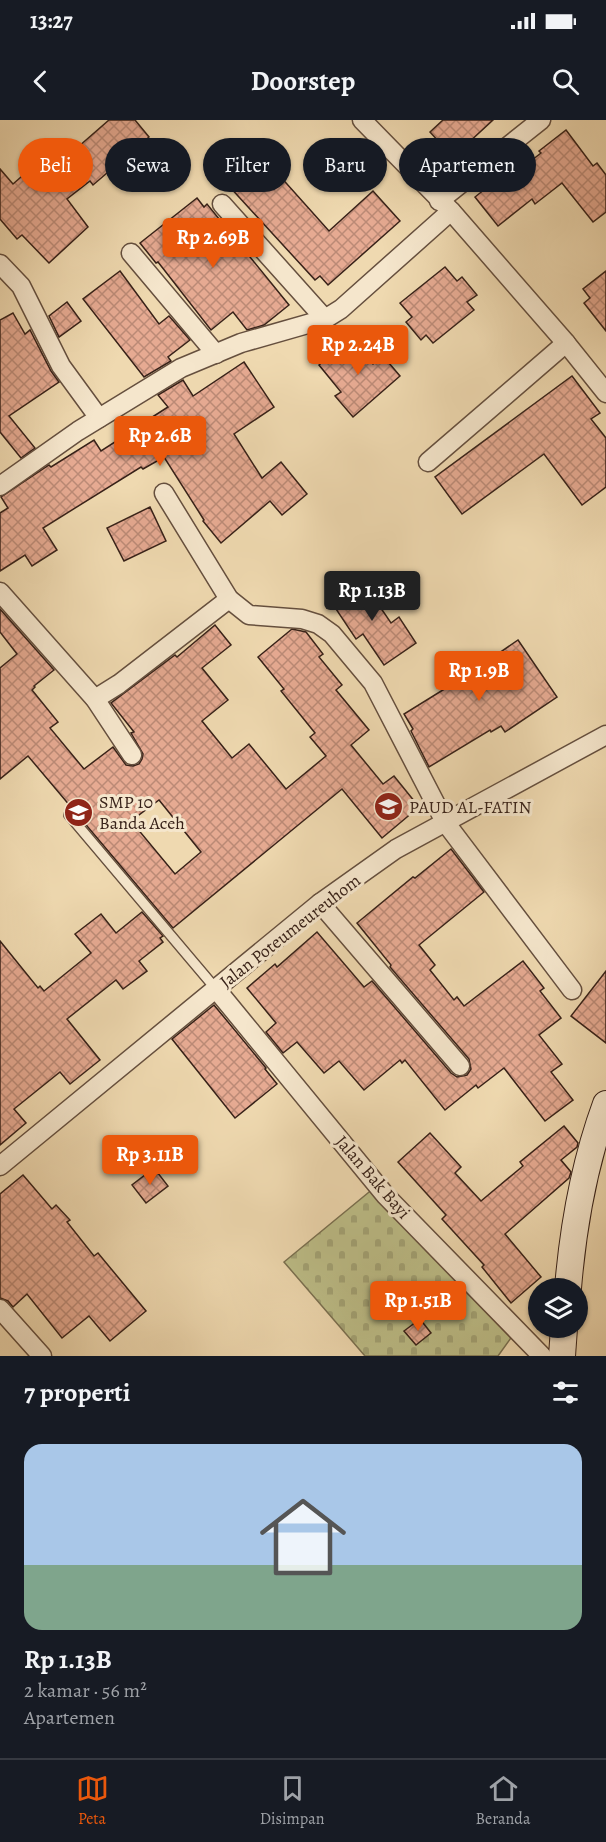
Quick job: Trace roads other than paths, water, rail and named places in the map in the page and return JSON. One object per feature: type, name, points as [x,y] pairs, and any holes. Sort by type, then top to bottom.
[{"type":"street","points":[[362,120],[445,206],[606,393]]},
{"type":"street","points":[[0,486],[99,418],[181,368],[241,343],[325,319],[341,309],[445,206],[542,120]]},
{"type":"street","points":[[222,204],[325,319]]},
{"type":"street","points":[[131,253],[216,354]]},
{"type":"street","points":[[0,264],[21,286],[61,366],[99,418]]},
{"type":"street","points":[[428,462],[566,344]]},
{"type":"street","points":[[164,493],[229,599],[249,615],[302,620],[318,624],[332,634],[373,683],[445,822],[572,990]]},
{"type":"street","points":[[0,592],[95,699],[132,755]]},
{"type":"street","points":[[95,699],[119,684],[229,599]]},
{"type":"street","name":"Jalan Poteumeureuhom","points":[[0,1166],[320,903],[396,849],[606,735]]},
{"type":"street","points":[[320,903],[460,1066]]},
{"type":"street","name":"Jalan Bak Bayi","points":[[216,989],[386,1196],[542,1356]]},
{"type":"street","points":[[569,1278],[572,1242],[597,1128],[606,1104]]},
{"type":"street","points":[[0,1309],[42,1356]]},
{"type":"street","points":[[562,1356],[563,1338]]},
{"type":"lane","points":[[69,815],[216,989]]},
{"type":"place","name":"PAUD AL-FATIN","points":[[388,807]]},
{"type":"place","name":"SMP 10 Banda Aceh","points":[[78,812]]}]
